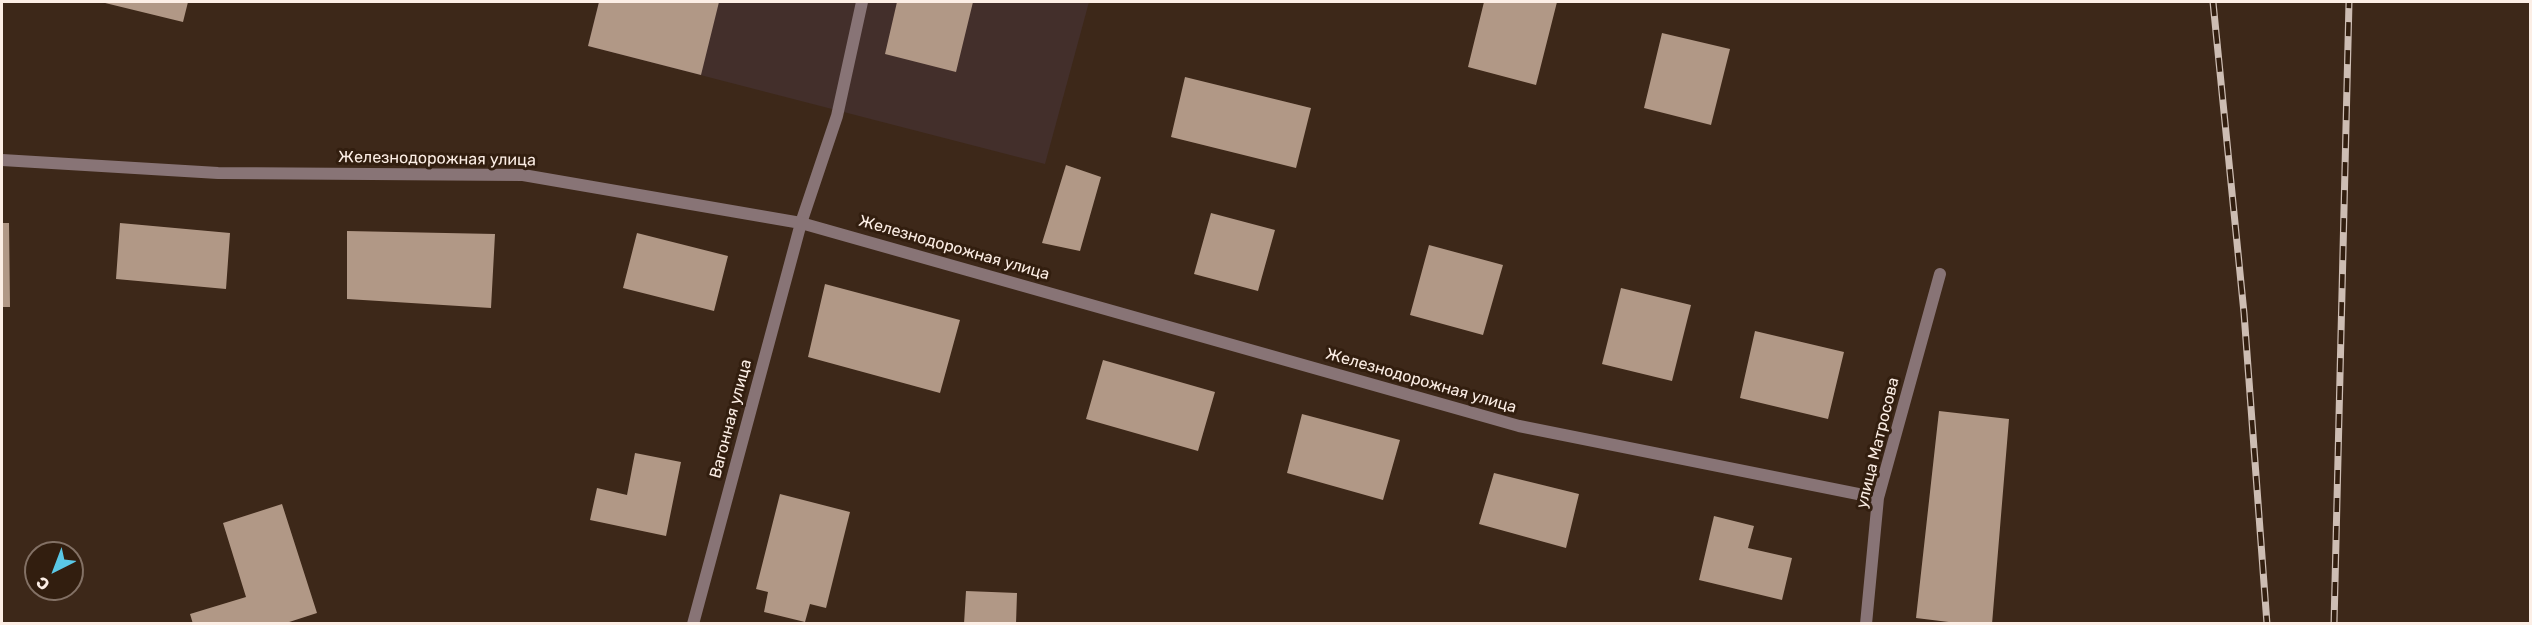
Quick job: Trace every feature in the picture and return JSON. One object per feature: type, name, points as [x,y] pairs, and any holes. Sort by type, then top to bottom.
[{"type":"street","name":"Вагонная улица","points":[[693,624],[801,223],[837,116],[862,2]]},
{"type":"street","name":"Железнодорожная улица","points":[[2,160],[218,173],[523,175],[801,223],[1519,426],[1878,498]]},
{"type":"street","name":"улица Матросова","points":[[1866,624],[1878,498],[1941,274]]},
{"type":"shaded area","points":[[599,2],[1089,2],[1045,164],[588,46]]},
{"type":"building","points":[[101,2],[188,2],[183,22]]},
{"type":"building","points":[[599,2],[719,2],[701,75],[588,46]]},
{"type":"building","points":[[897,2],[973,2],[956,72],[885,54]]},
{"type":"building","points":[[1484,2],[1557,2],[1536,85],[1468,67]]},
{"type":"building","points":[[1662,33],[1730,49],[1711,125],[1644,108]]},
{"type":"building","points":[[1185,77],[1311,108],[1296,168],[1171,137]]},
{"type":"building","points":[[1066,165],[1101,177],[1080,251],[1042,243]]},
{"type":"building","points":[[1211,213],[1275,230],[1258,291],[1194,274]]},
{"type":"building","points":[[2,223],[9,223],[10,307],[2,307]]},
{"type":"building","points":[[120,223],[230,233],[226,289],[116,279]]},
{"type":"building","points":[[347,231],[495,234],[491,308],[347,299]]},
{"type":"building","points":[[637,233],[728,256],[714,311],[623,288]]},
{"type":"building","points":[[1429,245],[1503,265],[1483,335],[1410,315]]},
{"type":"building","points":[[825,284],[960,320],[940,393],[808,357]]},
{"type":"building","points":[[1621,288],[1691,305],[1672,381],[1602,364]]},
{"type":"building","points":[[1755,331],[1844,352],[1828,419],[1740,398]]},
{"type":"building","points":[[1103,360],[1215,392],[1198,451],[1086,419]]},
{"type":"building","points":[[1939,411],[2009,419],[1992,624],[1965,624],[1916,618]]},
{"type":"building","points":[[1302,414],[1400,440],[1383,500],[1287,473]]},
{"type":"building","points":[[635,453],[681,462],[666,536],[590,520],[597,488],[627,495]]},
{"type":"building","points":[[1494,473],[1579,494],[1566,548],[1479,524]]},
{"type":"building","points":[[780,494],[850,512],[826,608],[810,604],[805,622],[764,612],[768,592],[756,589]]},
{"type":"building","points":[[282,504],[317,613],[283,624],[193,624],[190,614],[246,597],[223,523]]},
{"type":"building","points":[[1714,516],[1754,526],[1748,548],[1792,558],[1782,600],[1699,580]]},
{"type":"building","points":[[966,591],[1017,593],[1016,624],[964,624]]},
{"type":"railway","points":[[2213,2],[2244,313],[2267,624]]},
{"type":"railway","points":[[2334,624],[2349,2]]}]
